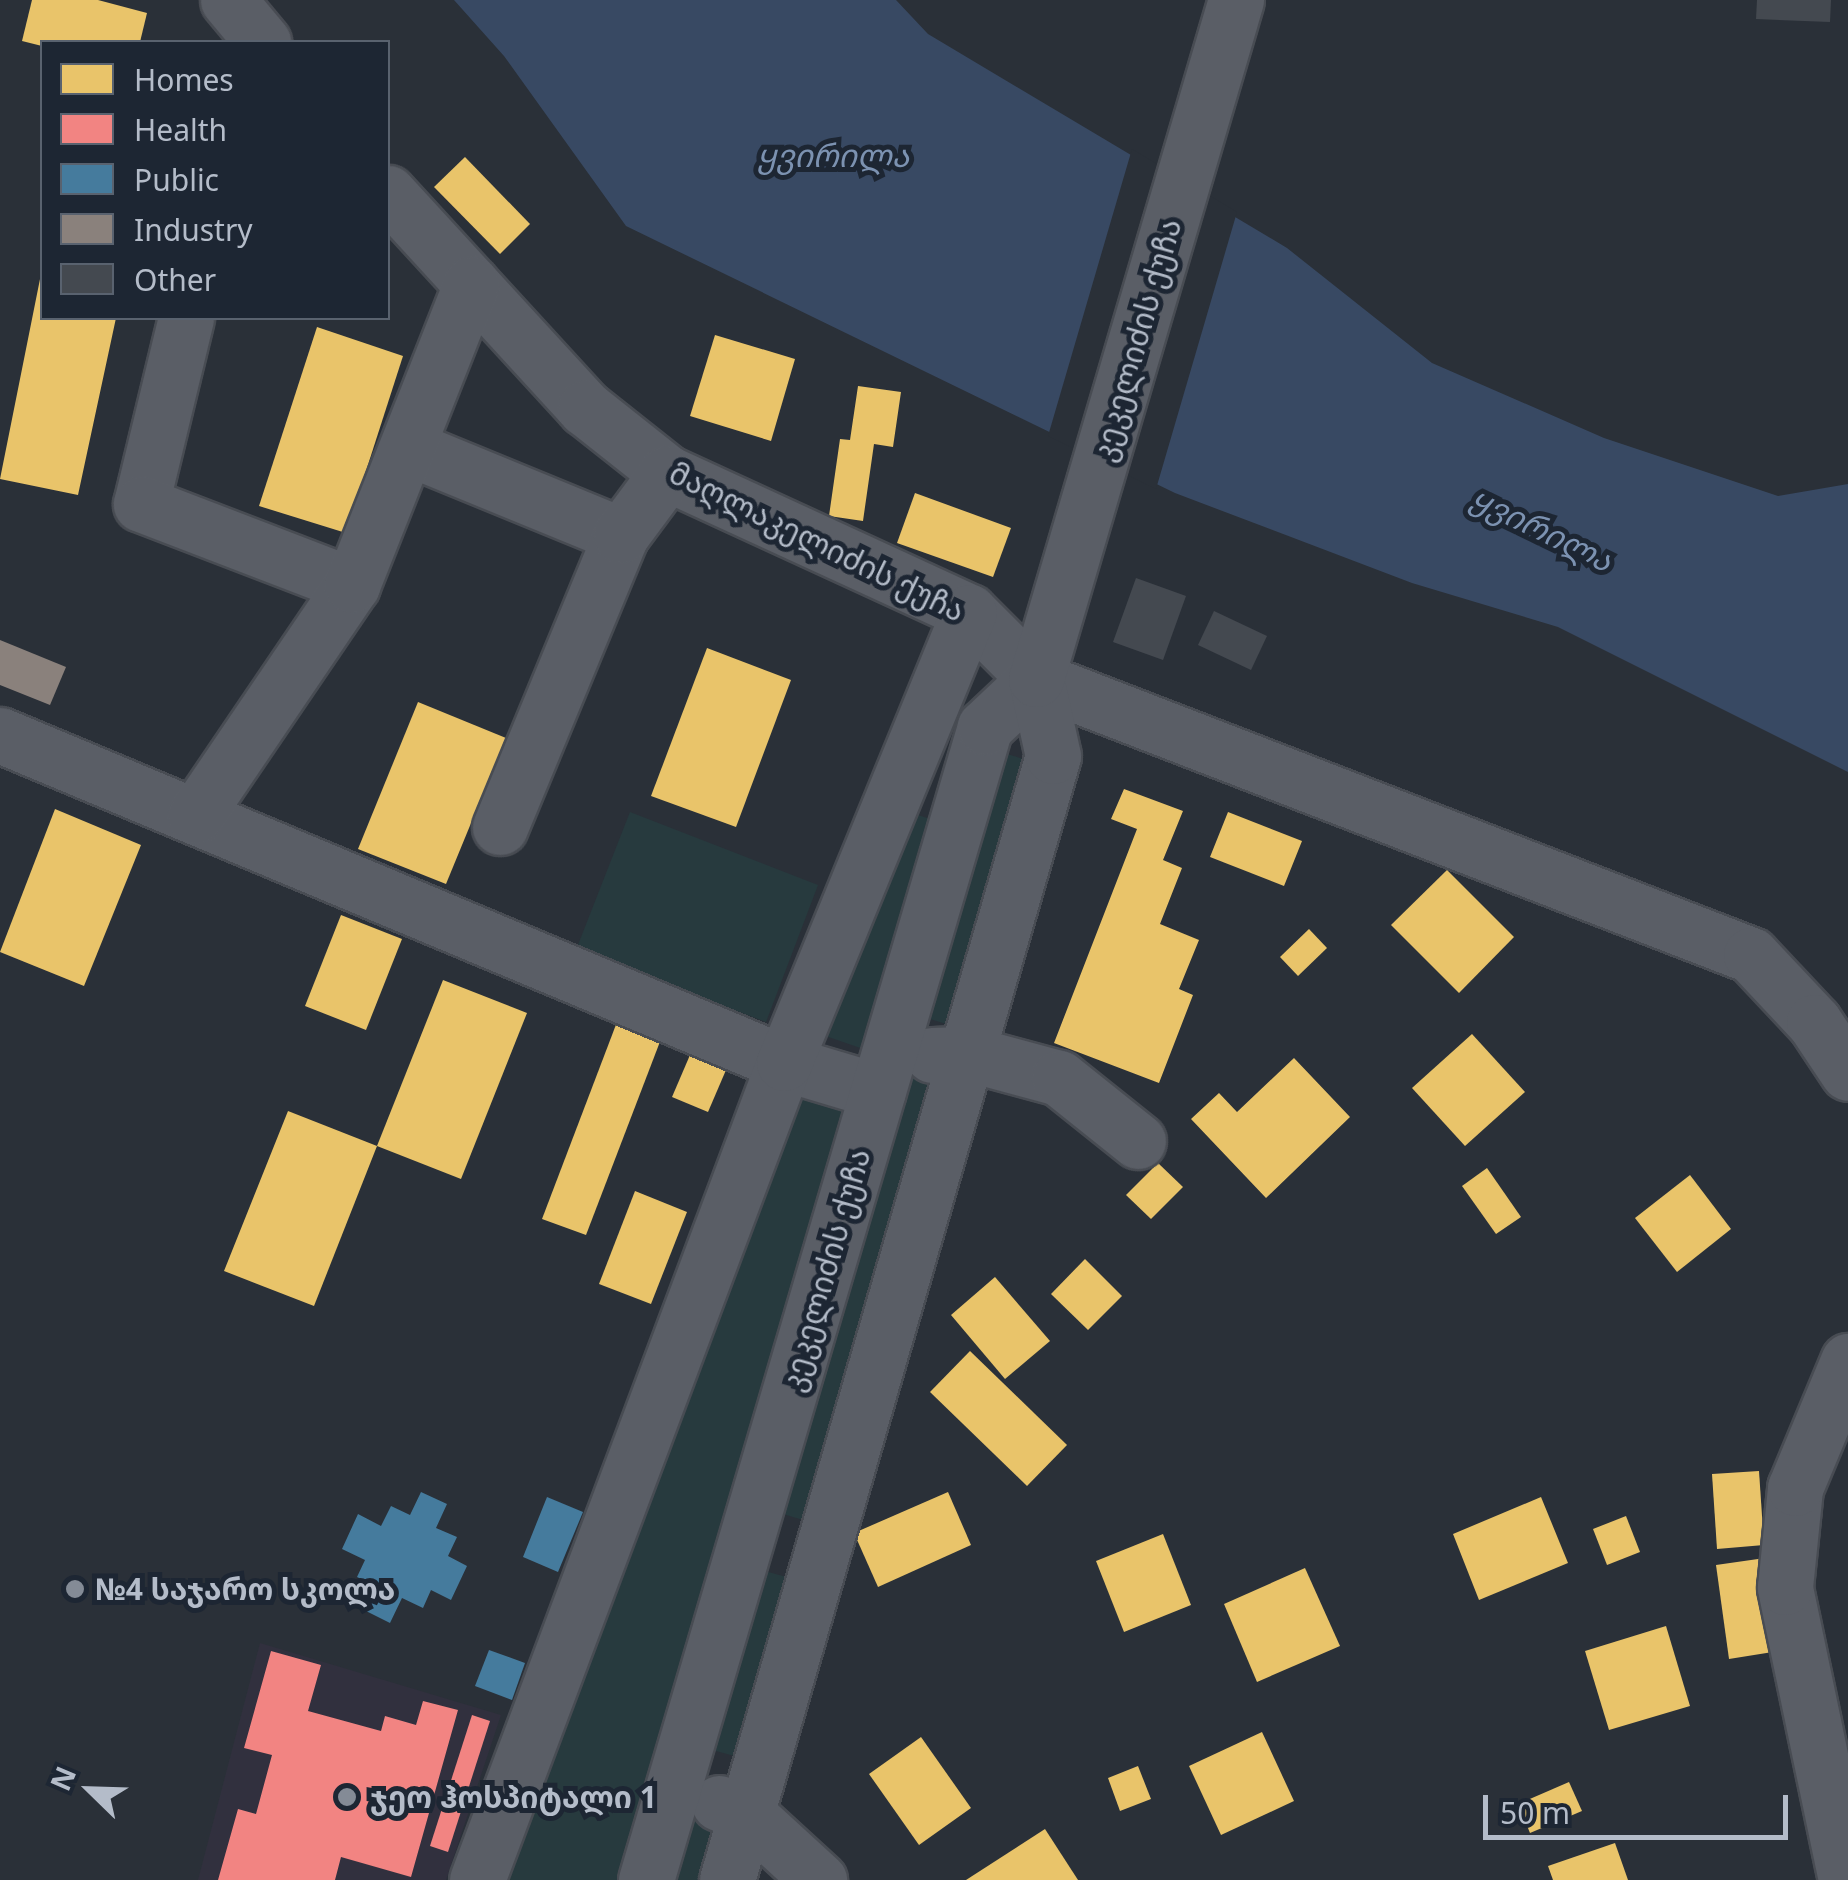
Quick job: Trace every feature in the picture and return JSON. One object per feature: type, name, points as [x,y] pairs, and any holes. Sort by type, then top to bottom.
[{"type":"street","name":"კეკელიძის ქუჩა","points":[[727,1880],[970,1054],[1053,756],[1036,680],[1236,0]]},
{"type":"street","name":"მაღლაკელიძის ქუჩა","points":[[390,198],[585,408],[668,473],[969,612],[1036,680]]},
{"type":"street","points":[[195,816],[352,585],[409,448],[470,284]]},
{"type":"street","points":[[186,320],[141,504],[352,585]]},
{"type":"street","points":[[409,448],[620,535]]},
{"type":"street","points":[[500,827],[620,535],[668,473]]},
{"type":"street","points":[[476,1880],[784,1062],[969,612]]},
{"type":"street","name":"კეკელიძის ქუჩა","points":[[646,1880],[985,727],[1036,680]]},
{"type":"street","points":[[1036,680],[1751,956],[1814,1022],[1848,1074]]},
{"type":"street","points":[[0,735],[784,1062],[883,1074],[970,1054],[1059,1078],[1138,1141]]},
{"type":"street","points":[[1846,1880],[1786,1587],[1795,1488],[1848,1361]]},
{"type":"street","points":[[674,1784],[746,1814],[819,1880]]},
{"type":"shaded area","name":"ჯეო ჰოსპიტალი 1","points":[[260,1643],[501,1715],[446,1880],[198,1880]]},
{"type":"green space","points":[[997,751],[1030,761],[953,1026],[920,1016]]},
{"type":"green space","points":[[903,810],[939,822],[869,1051],[817,1033]]},
{"type":"green space","points":[[630,812],[818,885],[766,1022],[576,950]]},
{"type":"green space","points":[[905,1071],[939,1080],[810,1522],[776,1512]]},
{"type":"green space","points":[[798,1094],[853,1111],[623,1880],[496,1880]]},
{"type":"green space","points":[[757,1569],[790,1578],[738,1757],[705,1748]]},
{"type":"green space","points":[[686,1819],[719,1828],[704,1880],[668,1880]]},
{"type":"water","name":"ყვირილა","points":[[454,0],[896,0],[928,34],[1287,248],[1432,363],[1604,438],[1778,496],[1848,484],[1848,772],[1558,627],[1412,583],[1175,493],[626,226],[504,56]]},
{"type":"pier","points":[[1132,149],[1237,212],[1156,489],[1048,436]]},
{"type":"building: Homes","points":[[32,0],[98,0],[147,13],[140,40],[40,40],[40,46],[22,41]]},
{"type":"building: Homes","points":[[465,157],[530,224],[500,254],[434,187]]},
{"type":"building: Homes","points":[[40,279],[40,320],[116,320],[78,495],[0,479]]},
{"type":"building: Homes","points":[[317,327],[403,356],[346,533],[259,506]]},
{"type":"building: Homes","points":[[715,335],[795,359],[771,441],[690,416]]},
{"type":"building: Homes","points":[[858,386],[901,392],[893,447],[874,444],[863,521],[829,516],[840,439],[850,440]]},
{"type":"building: Homes","points":[[915,493],[1011,528],[993,577],[897,543]]},
{"type":"building: Homes","points":[[707,648],[791,680],[736,827],[651,796]]},
{"type":"building: Homes","points":[[418,702],[506,738],[446,884],[358,849]]},
{"type":"building: Homes","points":[[1124,789],[1183,811],[1163,860],[1182,868],[1160,924],[1199,940],[1179,989],[1193,995],[1159,1083],[1054,1043],[1137,829],[1111,819]]},
{"type":"building: Homes","points":[[55,809],[141,845],[84,986],[0,952]]},
{"type":"building: Homes","points":[[1228,812],[1302,841],[1284,886],[1210,857]]},
{"type":"building: Homes","points":[[1447,870],[1514,937],[1459,993],[1391,925]]},
{"type":"building: Homes","points":[[341,915],[402,939],[366,1030],[305,1006]]},
{"type":"building: Homes","points":[[1309,929],[1327,948],[1298,976],[1280,957]]},
{"type":"building: Homes","points":[[443,980],[527,1013],[461,1179],[377,1146]]},
{"type":"building: Homes","points":[[617,1022],[661,1039],[586,1235],[542,1219]]},
{"type":"building: Homes","points":[[1472,1034],[1525,1092],[1465,1146],[1412,1088]]},
{"type":"building: Homes","points":[[693,1048],[729,1063],[708,1112],[672,1097]]},
{"type":"building: Homes","points":[[1294,1058],[1350,1117],[1266,1198],[1191,1119],[1219,1093],[1237,1112]]},
{"type":"building: Homes","points":[[288,1111],[377,1146],[314,1306],[224,1271]]},
{"type":"building: Homes","points":[[1158,1163],[1183,1187],[1151,1219],[1126,1195]]},
{"type":"building: Homes","points":[[1487,1168],[1521,1217],[1496,1234],[1462,1186]]},
{"type":"building: Homes","points":[[1690,1175],[1731,1229],[1677,1272],[1635,1218]]},
{"type":"building: Homes","points":[[635,1191],[687,1212],[651,1304],[599,1284]]},
{"type":"building: Homes","points":[[1085,1259],[1122,1296],[1088,1330],[1051,1294]]},
{"type":"building: Homes","points":[[995,1277],[1050,1341],[1005,1379],[951,1315]]},
{"type":"building: Homes","points":[[970,1351],[1067,1445],[1027,1486],[930,1392]]},
{"type":"building: Homes","points":[[1759,1471],[1764,1545],[1717,1549],[1712,1474]]},
{"type":"building: Homes","points":[[948,1492],[971,1545],[878,1587],[854,1533]]},
{"type":"building: Homes","points":[[1541,1497],[1568,1563],[1479,1600],[1453,1534]]},
{"type":"building: Homes","points":[[1626,1516],[1640,1552],[1607,1565],[1593,1529]]},
{"type":"building: Homes","points":[[1163,1534],[1191,1605],[1124,1632],[1096,1561]]},
{"type":"building: Homes","points":[[1765,1558],[1779,1651],[1729,1659],[1716,1565]]},
{"type":"building: Homes","points":[[1305,1568],[1340,1646],[1257,1682],[1224,1604]]},
{"type":"building: Homes","points":[[1666,1626],[1690,1706],[1609,1730],[1585,1651]]},
{"type":"building: Homes","points":[[1262,1732],[1294,1801],[1221,1835],[1189,1766]]},
{"type":"building: Homes","points":[[921,1737],[971,1808],[919,1845],[869,1774]]},
{"type":"building: Homes","points":[[1138,1766],[1151,1799],[1120,1811],[1108,1778]]},
{"type":"building: Homes","points":[[1569,1782],[1582,1811],[1530,1833],[1518,1804]]},
{"type":"building: Homes","points":[[1045,1829],[1078,1880],[966,1880]]},
{"type":"building: Homes","points":[[1615,1843],[1628,1880],[1553,1880],[1548,1866]]},
{"type":"building: Health","name":"ჯეო ჰოსპიტალი 1","points":[[271,1651],[321,1665],[308,1711],[381,1731],[385,1716],[416,1725],[423,1701],[458,1710],[411,1877],[341,1857],[335,1880],[218,1880],[238,1809],[256,1814],[272,1755],[244,1748]]},
{"type":"building: Health","points":[[472,1715],[490,1721],[448,1852],[430,1846]]},
{"type":"building: Public","points":[[421,1492],[447,1504],[436,1528],[457,1537],[448,1556],[467,1566],[451,1600],[431,1590],[423,1608],[402,1598],[390,1623],[364,1610],[376,1586],[357,1577],[365,1560],[342,1549],[358,1514],[381,1526],[391,1506],[410,1515]]},
{"type":"building: Public","points":[[547,1497],[583,1512],[558,1572],[523,1557]]},
{"type":"building: Public","points":[[489,1650],[525,1663],[512,1700],[475,1686]]},
{"type":"building: Industry","points":[[0,640],[66,667],[50,705],[0,685]]},
{"type":"building: Other","points":[[1757,0],[1831,0],[1830,22],[1756,19]]},
{"type":"building: Other","points":[[1136,578],[1186,596],[1163,660],[1113,642]]},
{"type":"building: Other","points":[[1214,611],[1267,636],[1251,670],[1198,645]]},
{"type":"place","name":"№4 საჯარო სკოლა","points":[[75,1589]]},
{"type":"place","name":"ჯეო ჰოსპიტალი 1","points":[[347,1797]]}]
